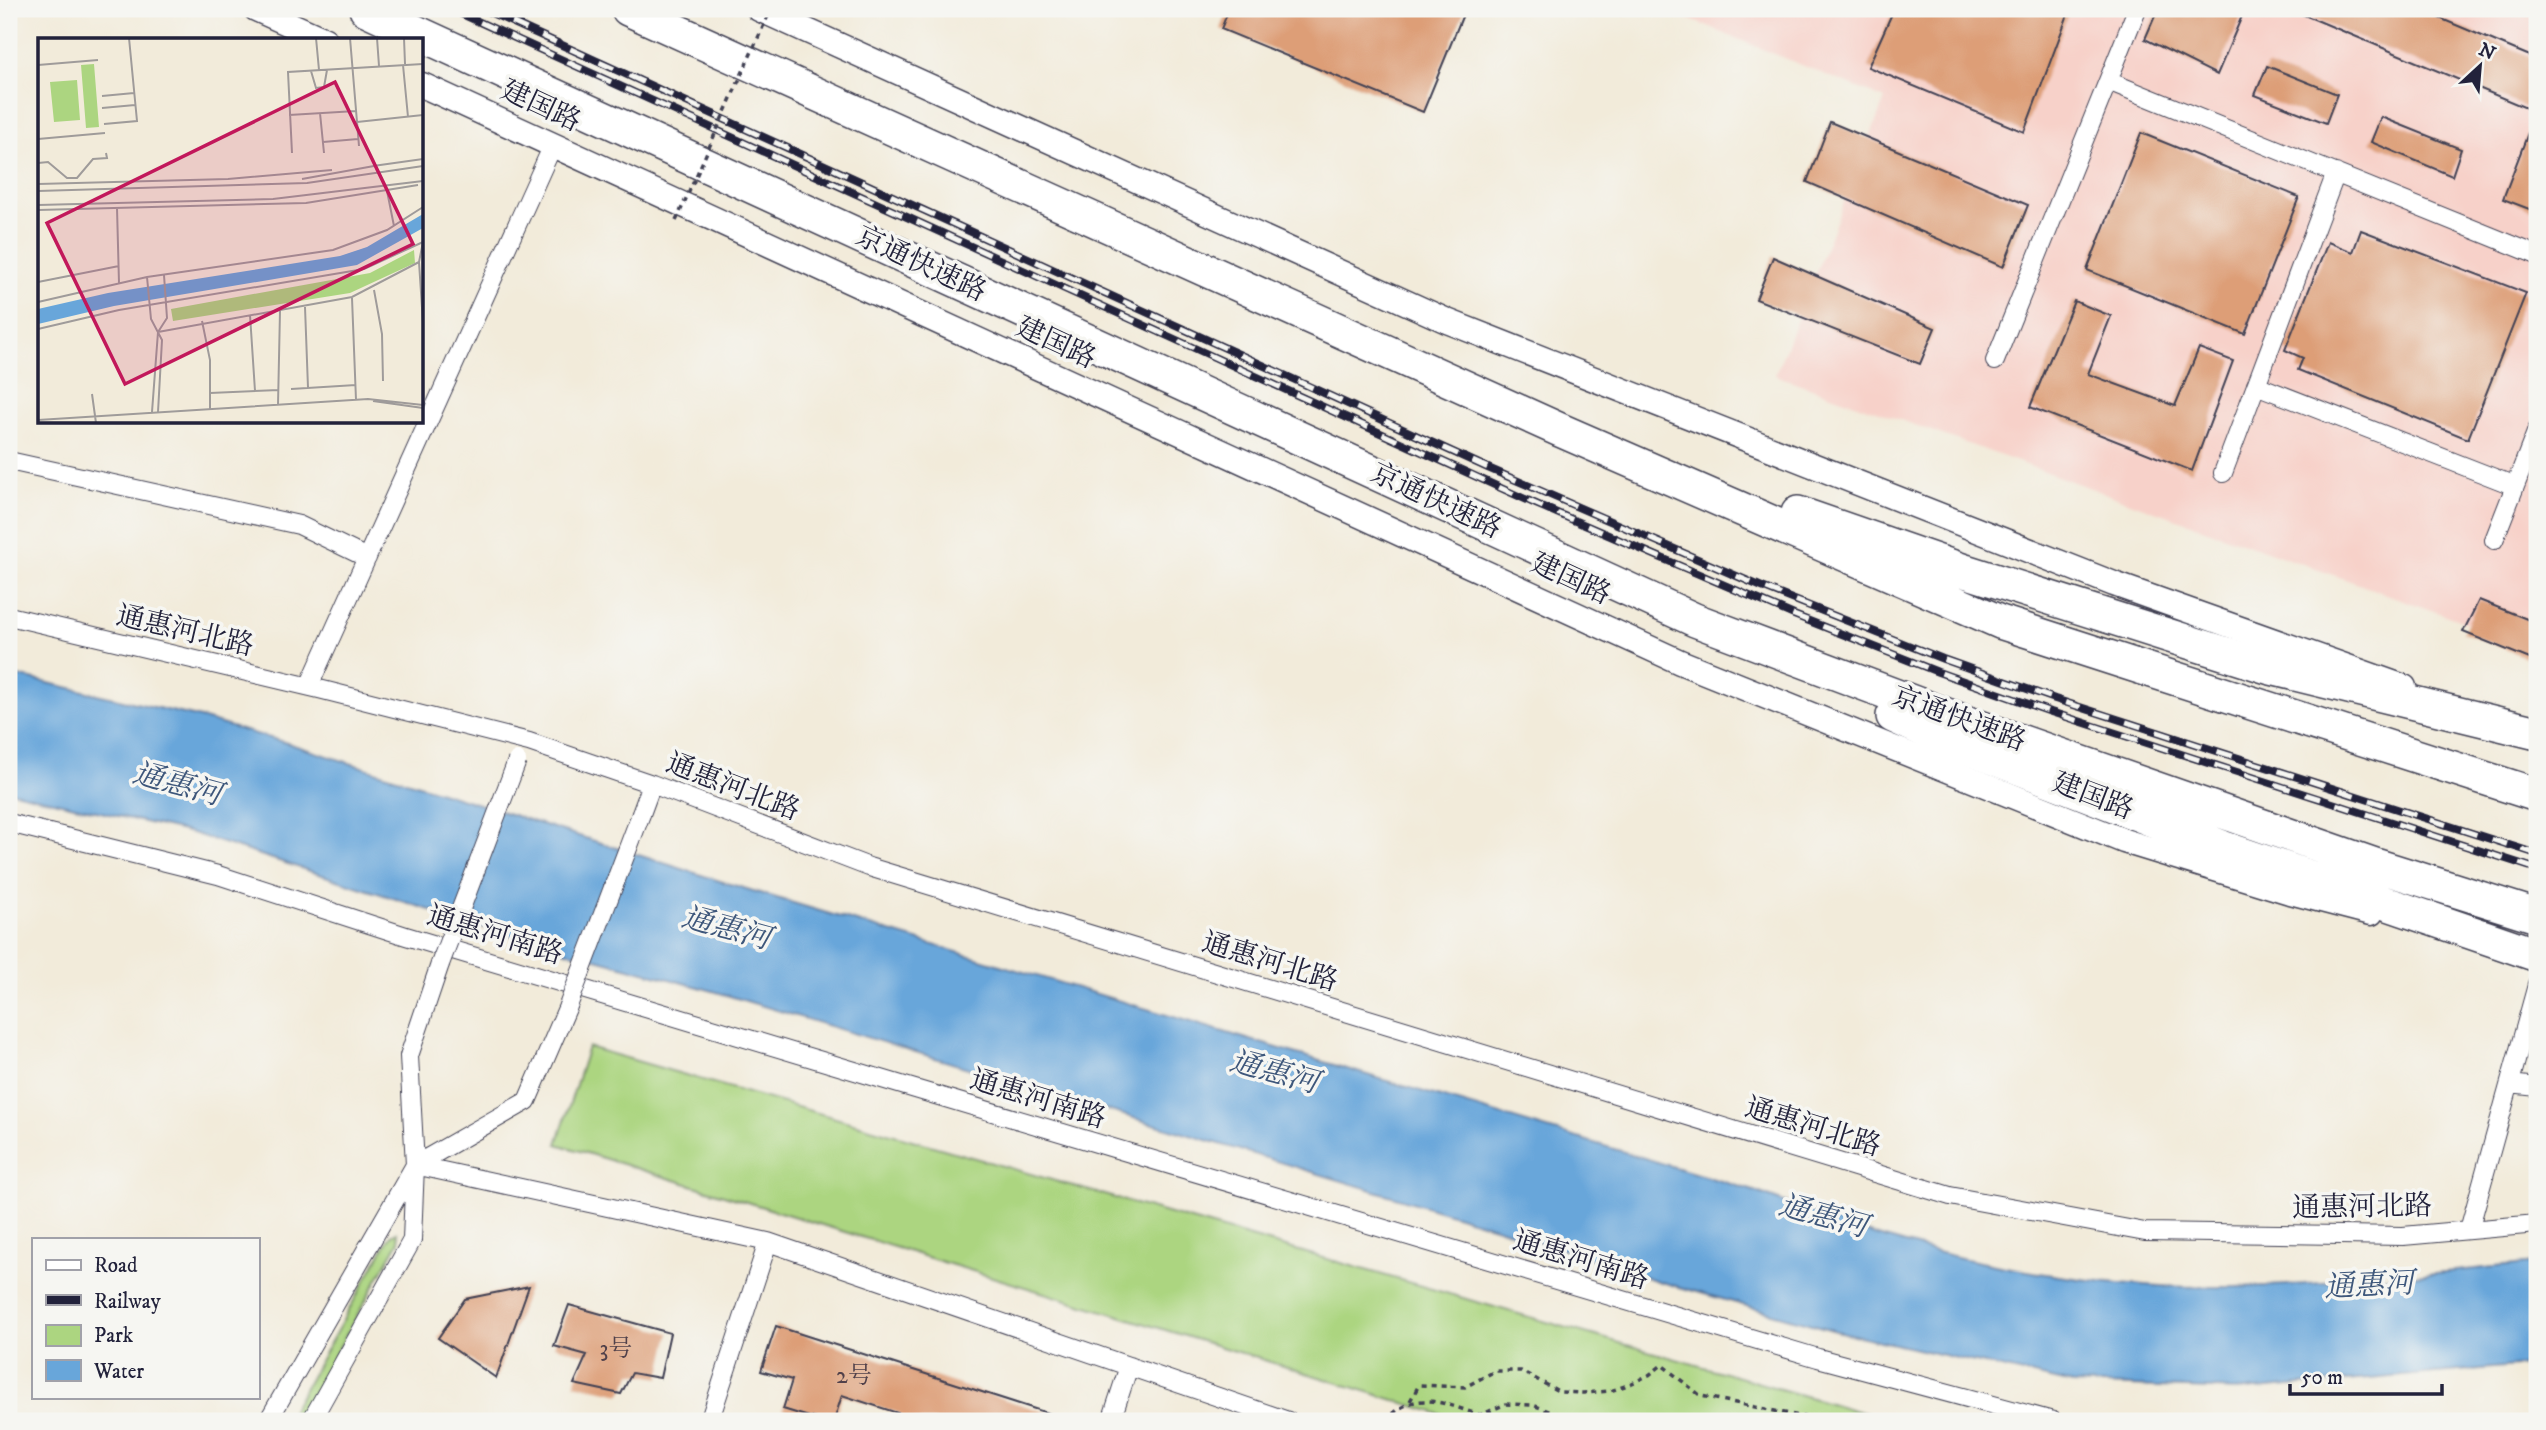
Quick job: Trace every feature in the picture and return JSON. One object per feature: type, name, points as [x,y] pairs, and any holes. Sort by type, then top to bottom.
[{"type":"highway","name":"京通快速路","points":[[366,9],[1695,620],[1968,723],[2365,862],[2537,916]]},
{"type":"highway","points":[[628,9],[1560,430],[2000,622],[2537,794]]},
{"type":"highway","points":[[1560,430],[1965,571],[2271,668],[2535,733]]},
{"type":"highway","points":[[1695,620],[1934,735],[2222,847],[2537,956]]},
{"type":"main road","points":[[256,9],[321,38]]},
{"type":"main road","points":[[759,9],[1447,321],[2114,584],[2535,733]]},
{"type":"main road","name":"建国路","points":[[424,86],[1680,662],[2124,841],[2290,892],[2537,956]]},
{"type":"street","points":[[1995,361],[2137,9]]},
{"type":"street","points":[[2108,81],[2537,255]]},
{"type":"street","points":[[309,687],[553,145]]},
{"type":"street","points":[[2223,473],[2336,173]]},
{"type":"street","points":[[2256,385],[2515,486]]},
{"type":"street","points":[[2494,540],[2537,430]]},
{"type":"street","points":[[9,461],[299,525],[367,558]]},
{"type":"street","name":"通惠河北路","points":[[9,617],[529,742],[652,784],[869,867],[1950,1196],[2144,1232],[2403,1236],[2537,1224]]},
{"type":"street","points":[[311,1421],[412,1240],[415,1165],[409,1056],[440,964],[517,761],[529,742]]},
{"type":"street","points":[[268,1421],[415,1165],[527,1101],[568,1006],[652,784]]},
{"type":"street","name":"通惠河南路","points":[[9,823],[218,875],[406,936],[1818,1359],[2053,1421]]},
{"type":"street","points":[[2469,1230],[2537,985]]},
{"type":"street","points":[[2510,1084],[2537,1087]]},
{"type":"street","points":[[415,1165],[768,1242],[1288,1421]]},
{"type":"street","points":[[712,1421],[712,1413],[768,1242]]},
{"type":"street","points":[[1111,1421],[1129,1366]]},
{"type":"path","points":[[676,220],[771,9]]},
{"type":"path","points":[[1387,1421],[1410,1401],[1419,1385],[1465,1387],[1494,1371],[1521,1371],[1560,1392],[1610,1391],[1649,1375],[1662,1365],[1701,1396],[1824,1421]]},
{"type":"path","points":[[1410,1401],[1438,1402],[1480,1415],[1506,1404],[1533,1405],[1562,1416],[1642,1421]]},
{"type":"shaded area","points":[[1664,9],[2537,9],[2537,648],[1775,375],[1885,99]]},
{"type":"green space","points":[[588,1047],[1892,1421],[1463,1421],[557,1144]]},
{"type":"green space","points":[[397,1232],[399,1241],[298,1421],[286,1421],[391,1235]]},
{"type":"water","name":"通惠河","points":[[9,674],[193,716],[284,742],[720,881],[1751,1190],[1848,1226],[1920,1248],[2000,1266],[2082,1279],[2204,1287],[2329,1282],[2537,1263],[2537,1364],[2244,1390],[2073,1384],[1836,1331],[1658,1281],[1498,1228],[713,991],[501,933],[192,833],[9,791]]},
{"type":"building","points":[[1229,9],[1455,9],[1464,12],[1423,112],[1221,29]]},
{"type":"building","points":[[1894,9],[2070,9],[2024,132],[1868,67]]},
{"type":"building","points":[[2158,9],[2245,9],[2217,75],[2145,39]]},
{"type":"building","points":[[2290,9],[2418,9],[2537,59],[2537,212],[2503,199],[2536,112]]},
{"type":"building","points":[[2267,66],[2337,94],[2326,123],[2255,95]]},
{"type":"building","points":[[2381,117],[2461,149],[2452,176],[2371,142]]},
{"type":"building","points":[[1830,122],[2028,205],[2003,267],[1807,182]]},
{"type":"building","points":[[2141,133],[2299,197],[2245,334],[2087,270]]},
{"type":"building","points":[[2361,230],[2526,293],[2468,439],[2298,370],[2303,358],[2285,350],[2328,242],[2353,252]]},
{"type":"building","points":[[1773,257],[1935,328],[1920,364],[1756,299]]},
{"type":"building","points":[[2074,301],[2111,316],[2088,374],[2175,406],[2199,348],[2233,361],[2192,471],[2030,407]]},
{"type":"building","points":[[2479,600],[2537,623],[2537,662],[2463,632]]},
{"type":"building","points":[[529,1286],[496,1378],[438,1338],[465,1299]]},
{"type":"building","points":[[569,1305],[670,1333],[660,1378],[632,1373],[621,1394],[574,1384],[587,1355],[554,1346]]},
{"type":"building","points":[[776,1326],[1063,1418],[1063,1421],[898,1421],[901,1414],[842,1395],[834,1421],[822,1421],[783,1409],[792,1380],[761,1371]]},
{"type":"railway","points":[[451,9],[1536,504],[1794,615],[1938,672],[2051,712],[2537,869]]},
{"type":"railway","points":[[483,9],[1488,468],[1762,587],[1943,659],[2055,699],[2537,854]]}]
